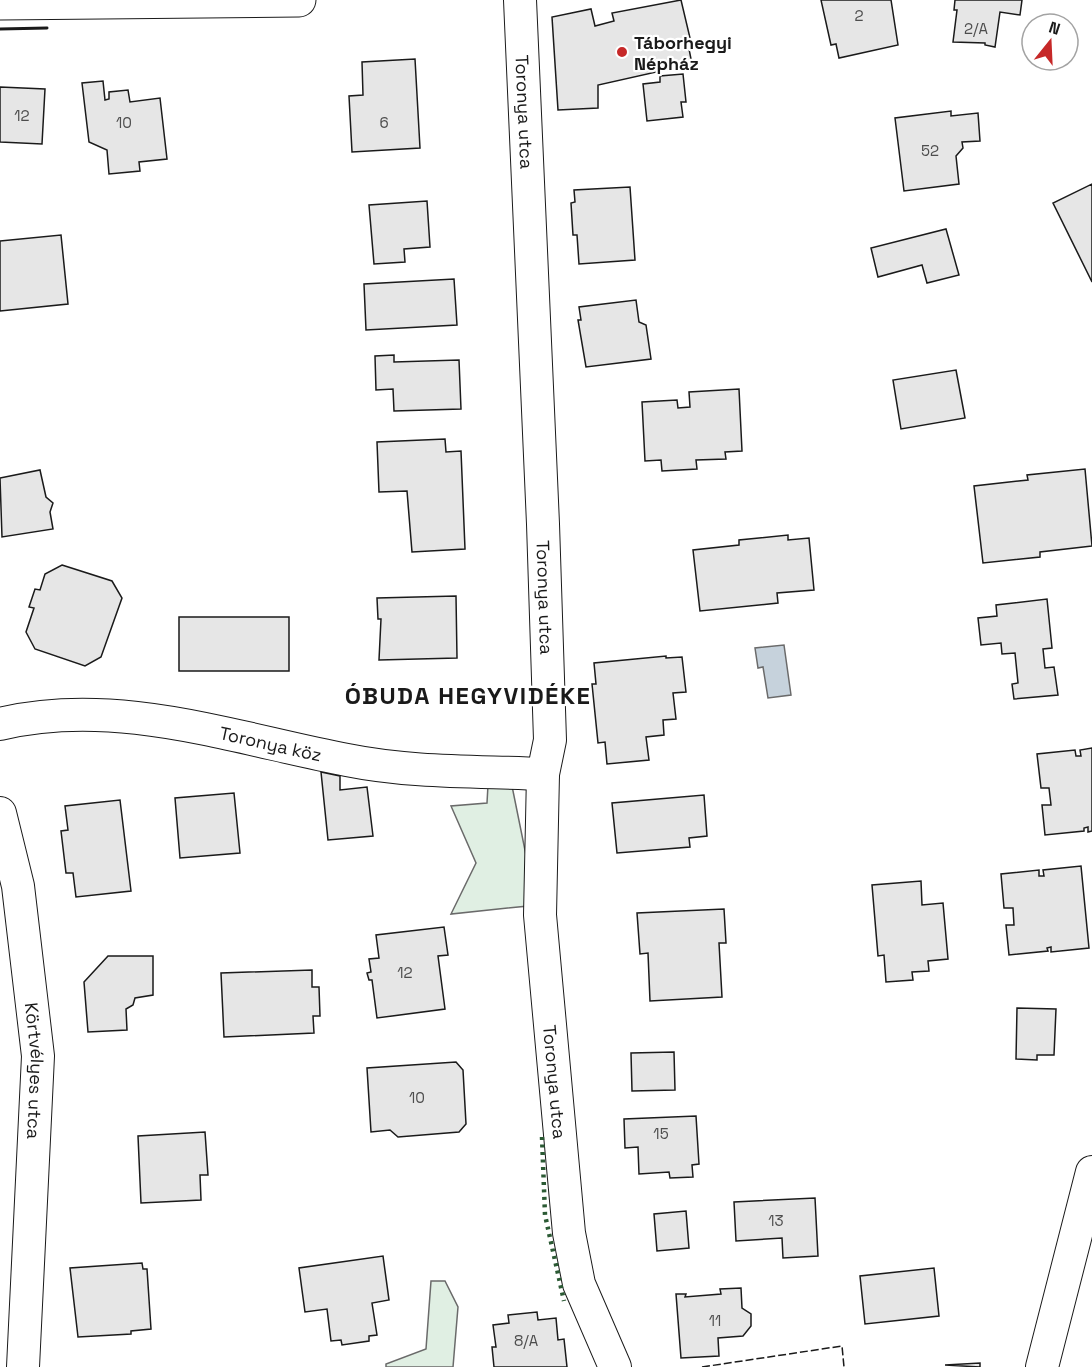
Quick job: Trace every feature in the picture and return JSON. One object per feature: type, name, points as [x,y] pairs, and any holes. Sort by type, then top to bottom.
[{"type":"street","points":[[0,3],[299,0]]},
{"type":"street","name":"Toronya utca","points":[[519,0],[549,729],[543,774],[540,915],[569,1233],[579,1284],[615,1367]]},
{"type":"street","name":"Toronya köz","points":[[0,724],[44,717],[88,714],[151,719],[349,761],[413,768],[543,774]]},
{"type":"street","name":"Körtvélyes utca","points":[[0,813],[18,886],[38,1056],[23,1367]]},
{"type":"street","points":[[1042,1367],[1092,1172]]},
{"type":"green space","points":[[488,785],[512,786],[528,865],[528,906],[451,914],[476,863],[451,806],[487,803]]},
{"type":"green space","points":[[431,1281],[445,1281],[458,1307],[453,1367],[386,1367],[386,1364],[426,1349]]},
{"type":"shaded area","points":[[784,645],[791,695],[768,698],[763,667],[758,668],[755,648]]},
{"type":"building","name":"Táborhegyi Népház","points":[[681,0],[690,38],[687,39],[692,64],[598,85],[598,108],[558,110],[552,17],[591,9],[595,26],[614,21],[612,13]]},
{"type":"building","points":[[821,0],[891,0],[898,45],[839,58],[836,44],[831,45]]},
{"type":"building","points":[[955,0],[1022,0],[1020,15],[1000,12],[995,47],[985,45],[985,43],[953,42],[957,10],[954,10]]},
{"type":"building","points":[[415,59],[420,148],[352,152],[349,96],[363,95],[362,62]]},
{"type":"building","points":[[683,74],[686,102],[681,102],[683,117],[647,121],[643,84],[660,82],[660,76]]},
{"type":"building","points":[[103,81],[105,100],[109,99],[109,92],[128,90],[130,102],[160,98],[167,159],[139,162],[140,171],[109,174],[107,150],[89,142],[82,83]]},
{"type":"building","points":[[0,87],[45,89],[42,144],[0,142]]},
{"type":"building","points":[[951,111],[951,116],[978,113],[980,141],[962,142],[963,148],[956,156],[959,184],[904,191],[895,118]]},
{"type":"building","points":[[1092,184],[1092,282],[1053,203]]},
{"type":"building","points":[[630,187],[635,260],[579,264],[577,235],[573,235],[571,203],[575,202],[574,190]]},
{"type":"building","points":[[427,201],[430,247],[404,249],[405,262],[374,264],[369,205]]},
{"type":"building","points":[[946,229],[959,275],[927,283],[922,265],[878,277],[871,248]]},
{"type":"building","points":[[61,235],[68,304],[0,311],[0,241]]},
{"type":"building","points":[[454,279],[457,325],[366,330],[364,284]]},
{"type":"building","points":[[636,300],[639,322],[646,325],[651,359],[586,367],[578,320],[581,320],[579,307]]},
{"type":"building","points":[[394,355],[394,362],[459,360],[461,409],[394,411],[393,389],[376,390],[375,356]]},
{"type":"building","points":[[956,370],[965,418],[901,429],[893,380]]},
{"type":"building","points":[[739,389],[742,451],[725,452],[726,459],[696,460],[697,469],[662,471],[661,460],[645,461],[642,402],[677,400],[678,408],[690,407],[689,392]]},
{"type":"building","points":[[445,439],[446,452],[461,451],[465,549],[412,552],[407,491],[379,492],[377,442]]},
{"type":"building","points":[[1085,469],[1092,546],[1040,552],[1040,557],[983,563],[974,486],[1028,480],[1027,475]]},
{"type":"building","points":[[40,470],[46,497],[53,503],[50,512],[53,529],[2,537],[0,478]]},
{"type":"building","points":[[788,535],[788,540],[809,538],[814,590],[777,593],[778,603],[700,611],[693,550],[739,545],[739,540]]},
{"type":"building","points":[[62,565],[112,581],[122,598],[101,657],[85,666],[35,649],[26,632],[34,608],[29,607],[35,589],[40,590],[45,574]]},
{"type":"building","points":[[456,596],[457,658],[379,660],[381,619],[378,619],[377,598]]},
{"type":"building","points":[[1047,599],[1052,648],[1043,649],[1045,668],[1054,667],[1058,695],[1014,699],[1012,684],[1018,683],[1015,653],[1002,654],[1001,643],[981,645],[978,618],[997,616],[996,605]]},
{"type":"building","points":[[179,617],[289,617],[289,671],[179,671]]},
{"type":"building","points":[[666,656],[666,658],[682,657],[686,692],[673,693],[676,719],[663,720],[664,735],[646,737],[649,760],[607,764],[605,742],[598,743],[592,684],[596,684],[594,663]]},
{"type":"building","points":[[1092,748],[1092,831],[1088,832],[1088,827],[1084,828],[1084,831],[1045,835],[1042,805],[1051,805],[1049,788],[1041,788],[1037,754],[1075,750],[1076,756],[1081,756],[1080,750]]},
{"type":"building","points":[[321,772],[340,776],[340,790],[367,787],[373,836],[328,840]]},
{"type":"building","points":[[234,793],[240,853],[180,858],[175,798]]},
{"type":"building","points":[[704,795],[707,836],[689,838],[690,847],[617,853],[612,803]]},
{"type":"building","points":[[120,800],[131,891],[76,897],[73,873],[66,873],[61,831],[68,830],[65,806]]},
{"type":"building","points":[[1081,866],[1089,948],[1051,952],[1051,947],[1047,948],[1048,951],[1009,955],[1006,925],[1014,925],[1013,908],[1004,908],[1001,874],[1039,870],[1039,876],[1044,876],[1043,870]]},
{"type":"building","points":[[921,881],[922,905],[943,903],[948,959],[928,961],[929,971],[912,972],[913,980],[886,982],[884,955],[878,956],[872,885]]},
{"type":"building","points":[[724,909],[726,943],[719,943],[722,997],[650,1001],[648,953],[640,954],[637,913]]},
{"type":"building","points":[[444,927],[448,955],[438,956],[445,1009],[377,1018],[372,980],[369,980],[367,973],[371,972],[369,959],[379,958],[376,935]]},
{"type":"building","points":[[108,956],[153,956],[153,995],[135,998],[133,1005],[126,1009],[127,1030],[88,1032],[84,982]]},
{"type":"building","points":[[312,970],[312,987],[319,987],[320,1016],[313,1016],[314,1033],[224,1037],[221,973]]},
{"type":"building","points":[[1017,1008],[1056,1009],[1054,1055],[1037,1055],[1037,1060],[1016,1059]]},
{"type":"building","points":[[674,1052],[675,1090],[632,1091],[631,1053]]},
{"type":"building","points":[[456,1062],[463,1070],[466,1124],[459,1132],[398,1137],[390,1130],[371,1132],[367,1068]]},
{"type":"building","points":[[696,1116],[699,1164],[692,1165],[693,1177],[670,1178],[669,1172],[639,1174],[638,1147],[625,1148],[624,1119]]},
{"type":"building","points":[[205,1132],[208,1175],[200,1175],[201,1200],[141,1203],[138,1136]]},
{"type":"building","points":[[815,1198],[818,1256],[783,1258],[782,1238],[736,1241],[734,1202]]},
{"type":"building","points":[[686,1211],[689,1248],[657,1251],[654,1214]]},
{"type":"building","points":[[383,1256],[389,1300],[372,1303],[377,1335],[369,1336],[369,1341],[342,1345],[341,1340],[331,1341],[327,1309],[305,1312],[299,1268]]},
{"type":"building","points":[[142,1263],[143,1269],[147,1269],[151,1329],[131,1331],[131,1334],[78,1337],[70,1268]]},
{"type":"building","points":[[934,1268],[939,1316],[865,1324],[860,1276]]},
{"type":"building","points":[[741,1288],[742,1308],[751,1314],[751,1326],[743,1336],[718,1338],[719,1356],[681,1358],[676,1294],[686,1294],[685,1297],[721,1294],[720,1289]]},
{"type":"building","points":[[537,1312],[538,1320],[556,1318],[558,1340],[564,1339],[567,1367],[494,1367],[492,1347],[496,1347],[493,1325],[509,1323],[508,1315]]},
{"type":"building","points":[[980,1363],[980,1367],[945,1365]]},
{"type":"hedge","points":[[542,1137],[545,1215],[564,1301]]},
{"type":"fence","points":[[702,1367],[842,1346],[844,1367]]},
{"type":"wall","points":[[0,29],[47,28]]},
{"type":"place","name":"Táborhegyi Népház","points":[[622,52]]},
{"type":"district","name":"ÓBUDA HEGYVIDÉKE","points":[[468,695]]}]
